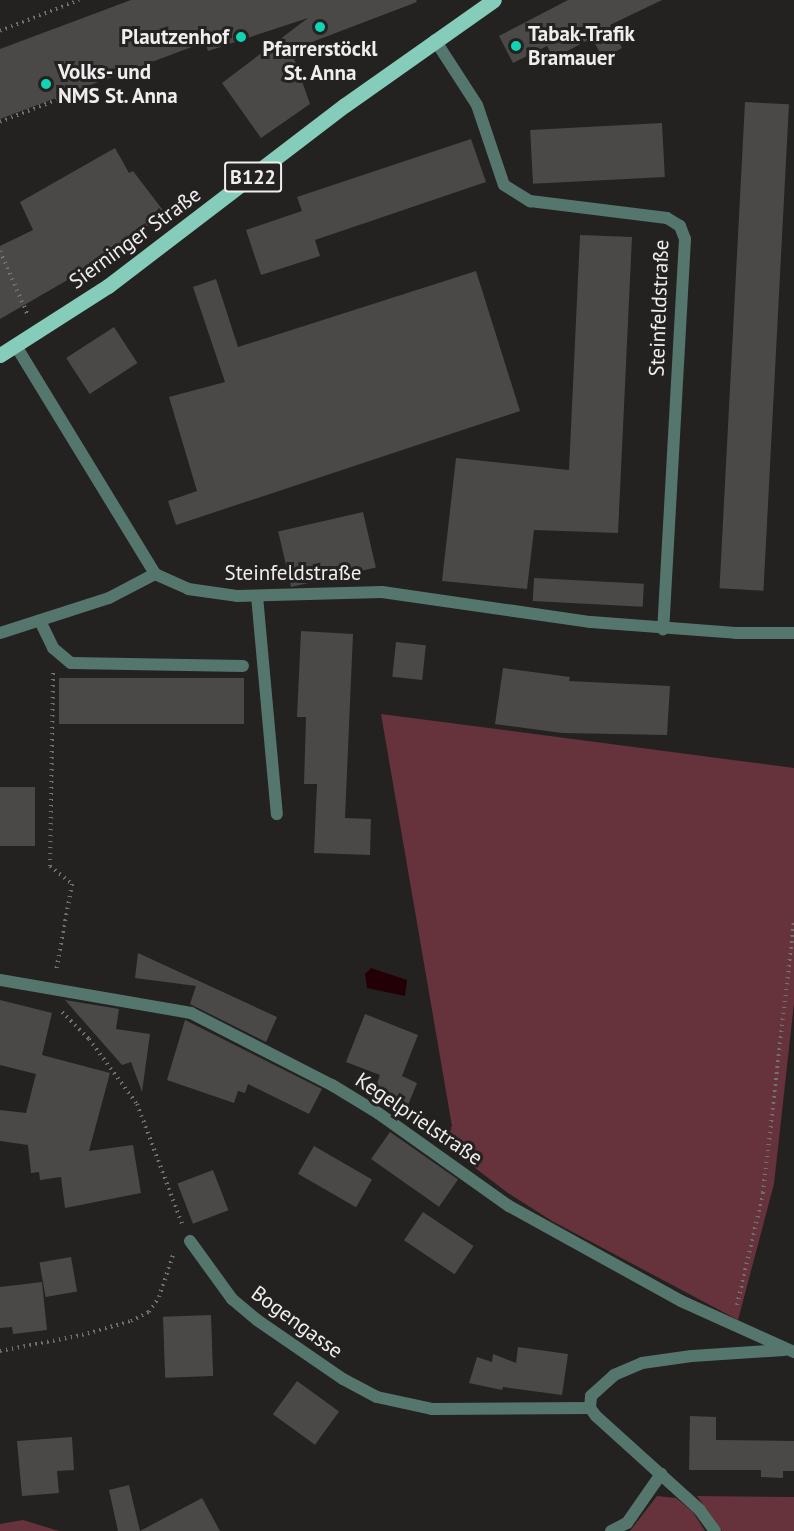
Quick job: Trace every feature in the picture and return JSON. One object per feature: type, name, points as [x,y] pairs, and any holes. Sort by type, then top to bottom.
[{"type":"main road","name":"Sierninger Straße","points":[[0,355],[117,279],[435,40],[494,0]]},
{"type":"street","name":"Steinfeldstraße","points":[[435,40],[477,105],[504,185],[530,201],[667,218],[680,226],[684,239],[663,629]]},
{"type":"street","points":[[0,633],[109,598],[155,574],[16,346]]},
{"type":"street","name":"Steinfeldstraße","points":[[155,574],[188,589],[257,596],[382,592],[514,614],[663,629],[794,633]]},
{"type":"street","points":[[257,596],[277,814]]},
{"type":"street","points":[[40,621],[53,648],[71,663],[243,666]]},
{"type":"street","name":"Kegelprielstraße","points":[[0,980],[53,987],[191,1013],[332,1085],[378,1113],[509,1206],[731,1325],[790,1351]]},
{"type":"street","name":"Bogengasse","points":[[190,1240],[232,1299],[257,1320],[343,1379],[377,1397],[432,1409],[590,1408]]},
{"type":"street","points":[[715,1531],[700,1510],[590,1408],[591,1396],[614,1375],[642,1363],[692,1356],[790,1351]]},
{"type":"street","points":[[611,1531],[627,1523],[661,1474]]},
{"type":"path","points":[[0,31],[79,0]]},
{"type":"path","points":[[0,122],[87,88]]},
{"type":"path","points":[[0,251],[27,313]]},
{"type":"path","points":[[52,680],[50,866],[72,884],[59,956]]},
{"type":"path","points":[[731,1325],[764,1193],[794,923]]},
{"type":"path","points":[[53,987],[60,1010],[89,1039],[137,1104],[190,1240]]},
{"type":"path","points":[[178,1231],[181,1219]]},
{"type":"path","points":[[0,1351],[92,1332],[131,1321],[149,1312],[168,1276],[176,1242]]},
{"type":"shaded area","points":[[381,714],[794,768],[794,1003],[774,1184],[738,1320],[552,1221],[508,1193],[441,1142],[452,1126]]},
{"type":"shaded area","points":[[371,968],[407,980],[405,996],[367,988],[365,974]]},
{"type":"shaded area","points":[[657,1496],[676,1498],[693,1512],[705,1531],[630,1531]]},
{"type":"shaded area","points":[[697,1496],[794,1497],[794,1531],[722,1531]]},
{"type":"shaded area","points":[[23,1520],[59,1531],[0,1531],[0,1524]]},
{"type":"building","points":[[131,0],[416,0],[417,2],[291,50],[310,104],[261,138],[222,83],[308,18],[208,51],[205,42],[0,119],[0,49]]},
{"type":"building","points":[[568,0],[662,0],[610,25],[622,48],[603,58],[592,38],[554,58],[547,46],[513,63],[499,36]]},
{"type":"building","points":[[745,102],[789,104],[763,591],[720,588]]},
{"type":"building","points":[[662,123],[665,177],[533,184],[530,130]]},
{"type":"building","points":[[471,139],[486,182],[315,240],[320,256],[261,275],[246,230],[302,211],[297,197]]},
{"type":"building","points":[[115,148],[129,173],[133,171],[165,213],[97,263],[0,319],[0,246],[33,230],[20,202]]},
{"type":"building","points":[[580,235],[632,237],[618,533],[534,530],[527,589],[442,581],[456,458],[569,470]]},
{"type":"building","points":[[476,271],[520,411],[176,525],[168,501],[197,491],[169,397],[225,382],[193,287],[216,279],[238,347]]},
{"type":"building","points":[[114,327],[137,363],[90,394],[66,358]]},
{"type":"building","points":[[363,512],[376,568],[291,587],[278,532]]},
{"type":"building","points":[[534,578],[644,584],[643,607],[533,601]]},
{"type":"building","points":[[301,631],[353,634],[345,818],[371,819],[370,855],[314,853],[317,784],[304,784],[306,717],[297,717]]},
{"type":"building","points":[[396,642],[426,645],[422,680],[392,677]]},
{"type":"building","points":[[503,668],[570,677],[569,681],[670,686],[667,735],[562,733],[495,724]]},
{"type":"building","points":[[59,678],[244,678],[244,724],[59,724]]},
{"type":"building","points":[[0,787],[35,787],[35,846],[0,846]]},
{"type":"building","points":[[138,953],[277,1017],[266,1042],[190,1004],[196,986],[135,978]]},
{"type":"building","points":[[0,1000],[52,1013],[42,1055],[110,1073],[89,1151],[133,1145],[141,1193],[65,1208],[61,1177],[40,1180],[39,1172],[31,1173],[28,1145],[0,1141],[0,1110],[26,1113],[36,1074],[0,1065]]},
{"type":"building","points":[[65,1000],[119,1009],[116,1029],[150,1034],[142,1092],[131,1062],[122,1065]]},
{"type":"building","points":[[365,1014],[418,1035],[402,1076],[417,1083],[408,1105],[374,1092],[380,1075],[346,1062]]},
{"type":"building","points":[[185,1020],[322,1089],[309,1114],[248,1084],[245,1093],[238,1091],[234,1103],[167,1080]]},
{"type":"building","points":[[390,1132],[458,1180],[439,1207],[371,1159]]},
{"type":"building","points":[[314,1146],[372,1180],[356,1207],[298,1174]]},
{"type":"building","points":[[213,1170],[228,1210],[193,1224],[178,1184]]},
{"type":"building","points":[[423,1212],[474,1246],[455,1274],[404,1240]]},
{"type":"building","points":[[71,1257],[77,1291],[46,1297],[39,1263]]},
{"type":"building","points":[[42,1282],[47,1330],[13,1334],[12,1327],[0,1328],[0,1287]]},
{"type":"building","points":[[211,1315],[213,1376],[165,1378],[163,1317]]},
{"type":"building","points":[[518,1347],[568,1354],[562,1395],[503,1387],[502,1390],[469,1383],[477,1357],[492,1362],[493,1354],[516,1363]]},
{"type":"building","points":[[297,1381],[339,1412],[315,1445],[273,1414]]},
{"type":"building","points":[[690,1416],[716,1417],[716,1440],[794,1441],[794,1471],[783,1471],[783,1478],[761,1477],[761,1470],[689,1470]]},
{"type":"building","points":[[72,1437],[74,1470],[57,1471],[59,1493],[22,1496],[17,1441]]},
{"type":"building","points":[[129,1485],[140,1531],[118,1531],[109,1490]]},
{"type":"building","points":[[202,1498],[220,1531],[140,1531]]},
{"type":"place","name":"Pfarrerstöckl St. Anna","points":[[320,27]]},
{"type":"place","name":"Plautzenhof","points":[[241,37]]},
{"type":"place","name":"Tabak-Trafik Bramauer","points":[[516,46]]},
{"type":"place","name":"Volks- und NMS St. Anna","points":[[46,84]]}]
